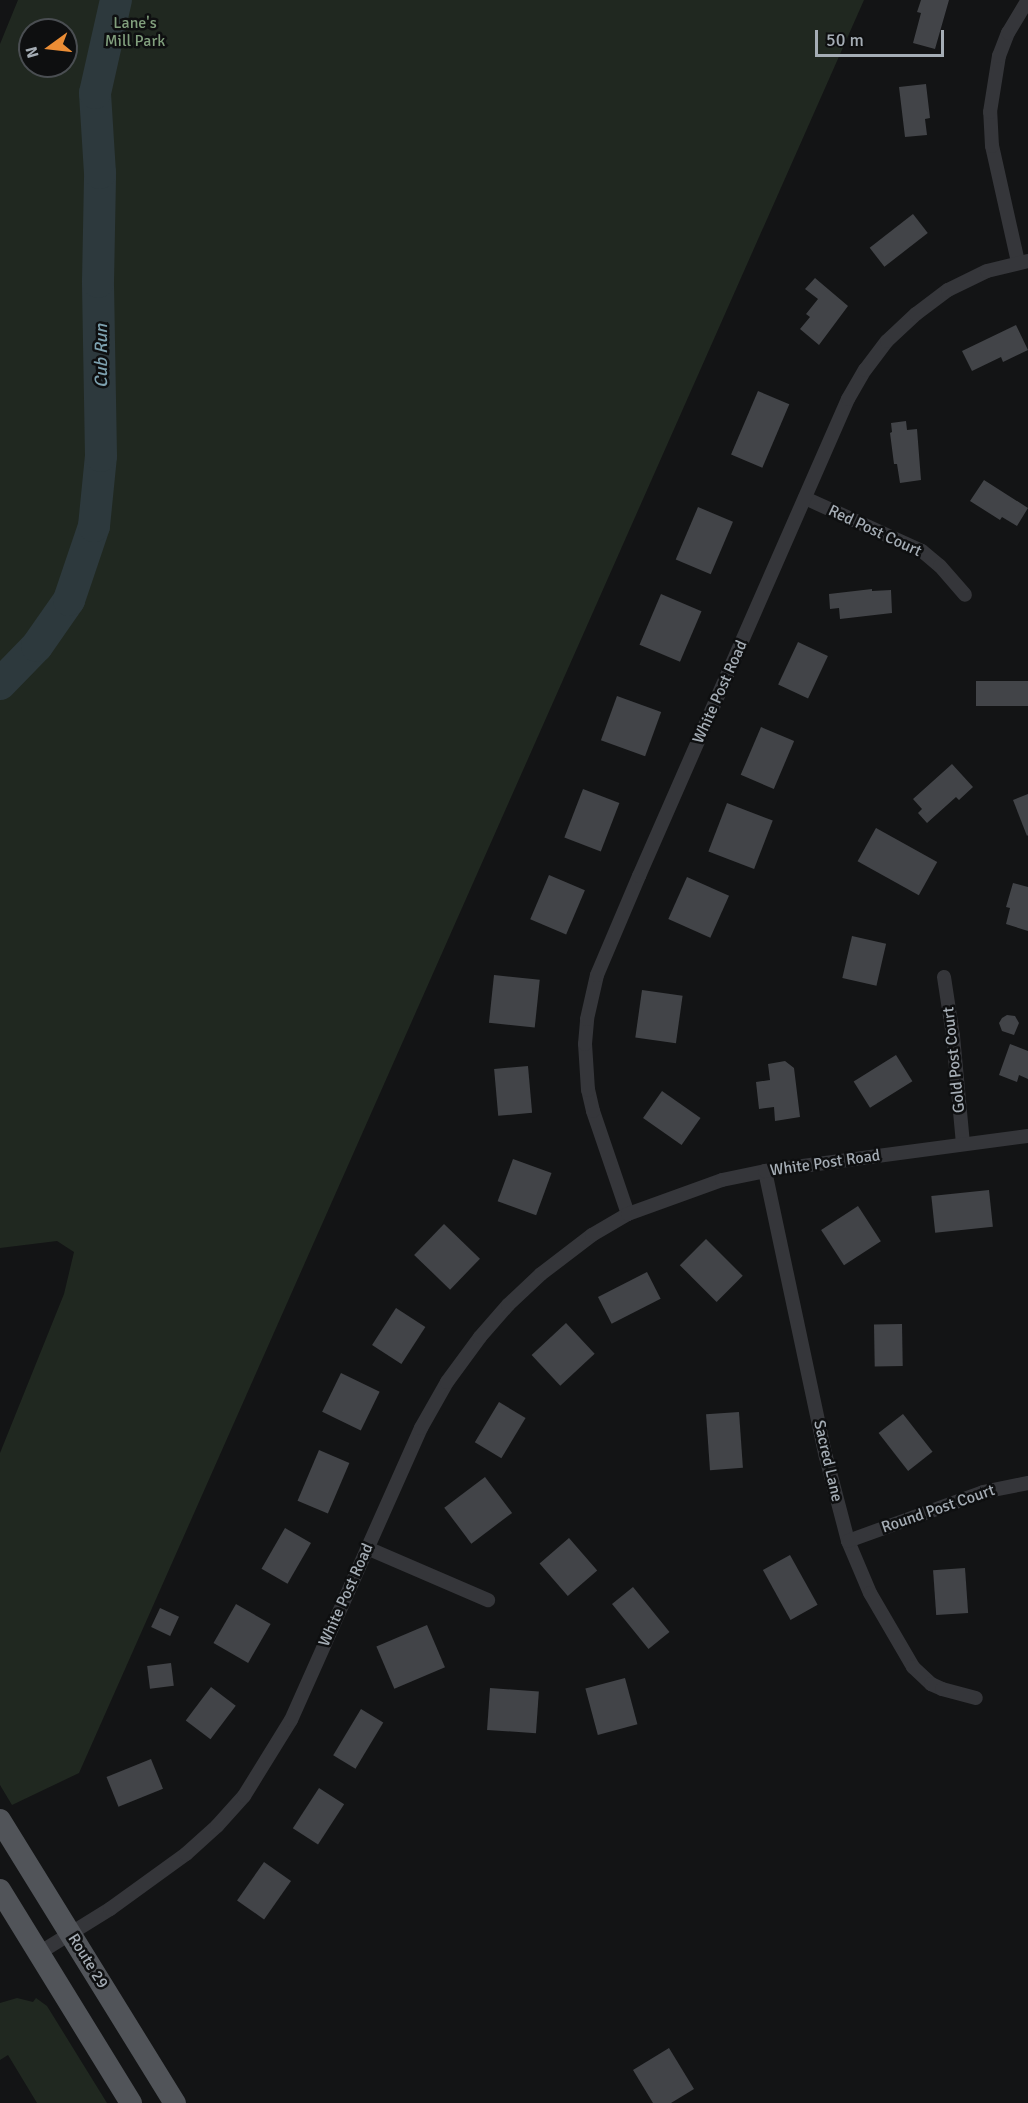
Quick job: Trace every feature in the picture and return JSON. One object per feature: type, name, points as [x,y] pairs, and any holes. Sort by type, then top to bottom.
[{"type":"main road","name":"Route 29","points":[[0,1820],[175,2103]]},
{"type":"main road","points":[[0,1890],[131,2103]]},
{"type":"street","points":[[1023,262],[992,146],[990,112],[999,56],[1008,33],[1028,0]]},
{"type":"street","name":"White Post Road","points":[[627,1214],[588,1090],[585,1044],[591,995],[597,975],[848,399],[864,370],[887,341],[916,314],[948,290],[987,271],[1023,262]]},
{"type":"street","name":"Red Post Court","points":[[805,498],[922,551],[940,566],[965,595]]},
{"type":"street","name":"Gold Post Court","points":[[944,977],[953,1036],[963,1144]]},
{"type":"street","name":"White Post Road","points":[[39,1953],[186,1854],[217,1826],[244,1796],[291,1720],[421,1428],[447,1382],[480,1337],[508,1305],[541,1274],[592,1235],[627,1214],[690,1190],[765,1171],[1028,1136]]},
{"type":"street","name":"Sacred Lane","points":[[765,1171],[826,1457],[848,1541],[870,1593],[913,1667],[937,1687],[976,1698]]},
{"type":"street","name":"Round Post Court","points":[[848,1541],[982,1492],[1028,1483]]},
{"type":"street","points":[[367,1548],[488,1600]]},
{"type":"green space","name":"Lane's Mill Park","points":[[18,0],[864,0],[79,1773],[12,1805],[0,1785],[0,1453],[64,1294],[74,1252],[57,1241],[0,1248],[0,44]]},
{"type":"green space","points":[[17,1998],[33,2002],[36,1998],[47,2006],[107,2103],[37,2103],[8,2055],[0,2060],[0,2003]]},
{"type":"building","points":[[921,0],[949,0],[935,49],[913,43],[921,13],[917,12]]},
{"type":"building","points":[[926,84],[930,118],[925,119],[927,135],[905,137],[899,87]]},
{"type":"building","points":[[913,214],[928,233],[884,267],[870,248]]},
{"type":"building","points":[[815,278],[848,306],[819,345],[800,329],[810,317],[806,314],[818,299],[805,289]]},
{"type":"building","points":[[1016,325],[1028,350],[1003,362],[1001,357],[972,371],[962,351]]},
{"type":"building","points":[[758,391],[789,404],[762,468],[731,455]]},
{"type":"building","points":[[906,421],[907,430],[917,429],[921,480],[900,483],[897,464],[894,464],[890,433],[892,432],[891,423]]},
{"type":"building","points":[[984,480],[1028,508],[1017,526],[1002,517],[1000,520],[970,501]]},
{"type":"building","points":[[698,507],[733,522],[711,574],[676,559]]},
{"type":"building","points":[[872,589],[872,591],[891,590],[892,613],[840,619],[839,608],[830,609],[829,594]]},
{"type":"building","points":[[661,594],[702,611],[680,662],[640,645]]},
{"type":"building","points":[[798,642],[828,656],[808,699],[778,685]]},
{"type":"building","points":[[976,681],[1028,681],[1028,706],[976,706]]},
{"type":"building","points":[[617,696],[661,712],[645,756],[601,740]]},
{"type":"building","points":[[761,727],[794,741],[774,789],[741,775]]},
{"type":"building","points":[[952,764],[973,787],[959,800],[956,797],[927,823],[918,813],[922,809],[913,799]]},
{"type":"building","points":[[583,789],[619,803],[601,852],[564,838]]},
{"type":"building","points":[[1028,794],[1028,835],[1027,836],[1013,800]]},
{"type":"building","points":[[727,803],[773,821],[754,869],[708,852]]},
{"type":"building","points":[[876,828],[937,862],[919,895],[858,861]]},
{"type":"building","points":[[549,875],[585,890],[566,934],[530,919]]},
{"type":"building","points":[[687,877],[729,896],[710,938],[668,919]]},
{"type":"building","points":[[1013,883],[1028,887],[1028,931],[1006,924],[1010,908],[1006,907]]},
{"type":"building","points":[[852,936],[886,944],[876,986],[842,978]]},
{"type":"building","points":[[494,975],[540,980],[535,1028],[489,1023]]},
{"type":"building","points":[[642,990],[683,996],[676,1043],[635,1038]]},
{"type":"building","points":[[1007,1015],[1015,1016],[1019,1023],[1014,1035],[1002,1031],[999,1023]]},
{"type":"building","points":[[1010,1044],[1028,1051],[1028,1079],[1019,1075],[1017,1082],[999,1075]]},
{"type":"building","points":[[896,1055],[912,1081],[870,1108],[854,1081]]},
{"type":"building","points":[[785,1061],[794,1068],[800,1117],[775,1121],[774,1107],[759,1109],[756,1082],[770,1080],[768,1064]]},
{"type":"building","points":[[528,1066],[532,1113],[498,1116],[494,1069]]},
{"type":"building","points":[[662,1091],[701,1118],[682,1145],[643,1118]]},
{"type":"building","points":[[513,1159],[552,1173],[536,1215],[498,1201]]},
{"type":"building","points":[[989,1190],[993,1227],[935,1233],[931,1196]]},
{"type":"building","points":[[858,1206],[881,1241],[844,1265],[821,1230]]},
{"type":"building","points":[[444,1224],[480,1259],[450,1290],[414,1255]]},
{"type":"building","points":[[706,1239],[743,1276],[717,1302],[680,1265]]},
{"type":"building","points":[[647,1272],[661,1299],[612,1324],[598,1297]]},
{"type":"building","points":[[396,1308],[425,1327],[401,1364],[372,1345]]},
{"type":"building","points":[[566,1323],[595,1354],[560,1386],[532,1355]]},
{"type":"building","points":[[874,1324],[902,1324],[903,1366],[875,1366]]},
{"type":"building","points":[[341,1373],[380,1392],[361,1430],[322,1412]]},
{"type":"building","points":[[499,1402],[526,1418],[501,1458],[475,1442]]},
{"type":"building","points":[[739,1412],[743,1468],[710,1470],[706,1414]]},
{"type":"building","points":[[903,1414],[933,1452],[908,1471],[879,1433]]},
{"type":"building","points":[[319,1450],[349,1463],[328,1514],[298,1501]]},
{"type":"building","points":[[485,1477],[512,1513],[471,1544],[444,1508]]},
{"type":"building","points":[[285,1528],[311,1543],[287,1584],[262,1569]]},
{"type":"building","points":[[569,1538],[597,1570],[568,1596],[540,1564]]},
{"type":"building","points":[[790,1555],[818,1605],[791,1620],[763,1570]]},
{"type":"building","points":[[965,1568],[968,1613],[936,1615],[933,1570]]},
{"type":"building","points":[[633,1587],[670,1632],[649,1649],[612,1604]]},
{"type":"building","points":[[236,1604],[271,1624],[248,1663],[214,1643]]},
{"type":"building","points":[[160,1608],[179,1617],[170,1636],[151,1627]]},
{"type":"building","points":[[427,1625],[445,1667],[394,1689],[376,1646]]},
{"type":"building","points":[[171,1663],[174,1686],[150,1689],[147,1666]]},
{"type":"building","points":[[625,1678],[637,1724],[598,1735],[585,1689]]},
{"type":"building","points":[[211,1687],[236,1706],[210,1739],[186,1721]]},
{"type":"building","points":[[490,1688],[539,1691],[536,1733],[487,1730]]},
{"type":"building","points":[[361,1709],[383,1722],[355,1769],[333,1755]]},
{"type":"building","points":[[151,1759],[163,1789],[118,1807],[106,1777]]},
{"type":"building","points":[[319,1788],[344,1804],[318,1845],[293,1828]]},
{"type":"building","points":[[264,1862],[291,1881],[264,1919],[237,1901]]},
{"type":"building","points":[[669,2048],[694,2089],[671,2103],[653,2103],[633,2070]]},
{"type":"waterway","name":"Cub Run","points":[[0,684],[37,646],[69,600],[94,526],[101,456],[98,282],[100,173],[95,93],[116,0]]}]
